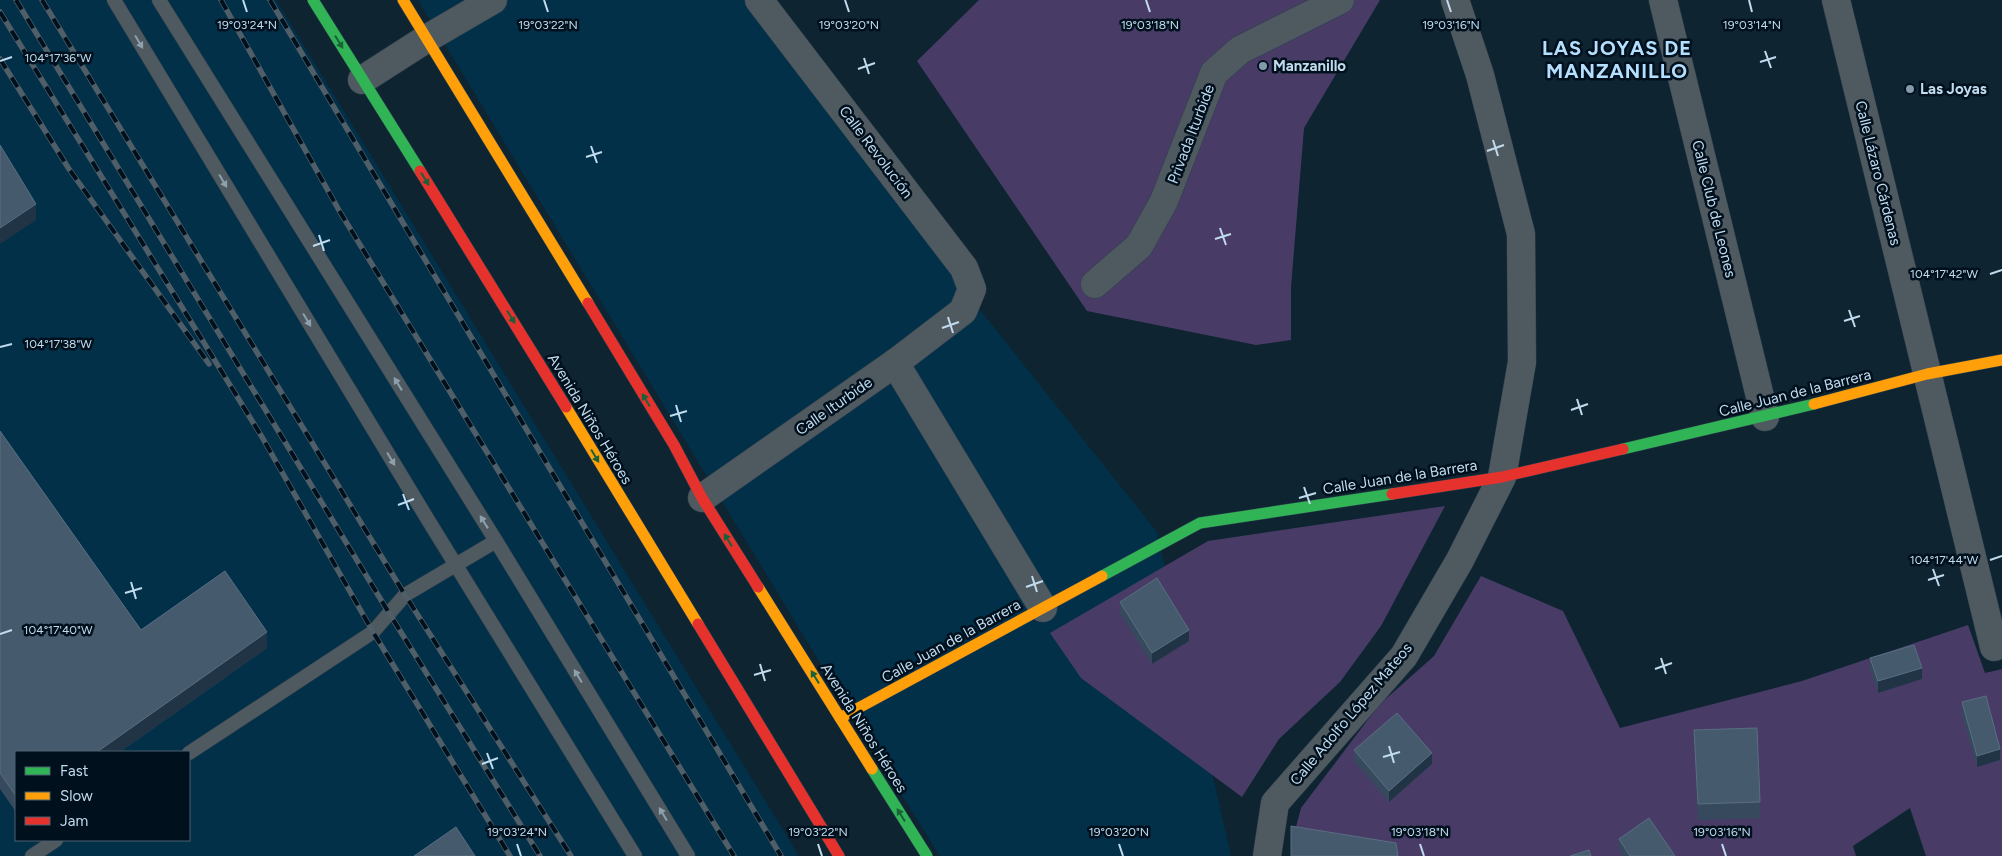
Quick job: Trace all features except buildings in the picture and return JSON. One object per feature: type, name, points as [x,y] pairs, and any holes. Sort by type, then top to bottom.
[{"type":"main road","name":"Avenida Niños Héroes","points":[[313,0],[525,340],[839,856]]},
{"type":"main road","name":"Avenida Niños Héroes","points":[[403,0],[674,445],[702,498],[928,856]]},
{"type":"main road","name":"Calle Juan de la Barrera","points":[[840,718],[1200,523],[1502,477],[1765,417],[1927,374],[2002,360]]},
{"type":"street","points":[[362,80],[426,39],[493,0]]},
{"type":"street","name":"Calle Revolución","points":[[760,0],[964,268],[972,289],[963,311]]},
{"type":"street","name":"Privada Iturbide","points":[[1095,284],[1139,246],[1164,201],[1214,73],[1240,50],[1340,0]]},
{"type":"street","name":"Calle Adolfo López Mateos","points":[[1267,856],[1276,803],[1404,656],[1460,560],[1502,477],[1522,362],[1521,234],[1480,75],[1455,0]]},
{"type":"street","name":"Calle Club de Leones","points":[[1663,0],[1765,417]]},
{"type":"street","name":"Calle Lázaro Cárdenas","points":[[1836,0],[1994,647]]},
{"type":"street","name":"Calle Iturbide","points":[[702,498],[896,363],[963,311]]},
{"type":"street","points":[[896,363],[1043,608]]},
{"type":"lane","points":[[114,0],[455,564],[635,856]]},
{"type":"lane","points":[[159,0],[496,540],[688,856]]},
{"type":"lane","points":[[190,752],[373,632],[405,595],[496,540]]},
{"type":"lane","points":[[32,856],[54,841]]},
{"type":"shaded area","points":[[0,0],[276,0],[799,856],[0,856]]},
{"type":"shaded area","points":[[418,0],[746,0],[981,311],[1157,532],[1231,856],[940,856],[865,737]]},
{"type":"shaded area","points":[[979,0],[1380,0],[1304,128],[1291,287],[1291,340],[1256,345],[1087,311],[917,61]]},
{"type":"shaded area","points":[[1445,506],[1381,626],[1340,682],[1279,739],[1242,797],[1081,678],[1050,633],[1208,541]]},
{"type":"shaded area","points":[[1481,576],[1563,611],[1620,728],[1802,681],[1968,625],[1985,673],[2002,669],[2002,856],[1926,856],[1910,808],[1853,846],[1856,856],[1352,856],[1291,846],[1301,808],[1379,705],[1434,656]]},
{"type":"railway","points":[[16,0],[389,613],[540,856]]},
{"type":"railway","points":[[42,0],[405,595],[571,856]]},
{"type":"railway","points":[[221,0],[340,212],[734,856]]},
{"type":"railway","points":[[270,0],[781,856]]},
{"type":"railway","points":[[0,12],[262,437],[373,632],[510,856]]},
{"type":"railway","points":[[0,59],[69,169],[209,364]]},
{"type":"traffic: fast","points":[[313,0],[420,171]]},
{"type":"traffic: fast","points":[[1623,449],[1814,404]]},
{"type":"traffic: fast","points":[[1102,576],[1200,523],[1392,494]]},
{"type":"traffic: fast","points":[[872,769],[927,856]]},
{"type":"traffic: slow","points":[[403,0],[588,303]]},
{"type":"traffic: slow","points":[[1814,404],[1927,374],[2002,360]]},
{"type":"traffic: slow","points":[[566,407],[698,624]]},
{"type":"traffic: slow","points":[[840,718],[1102,576]]},
{"type":"traffic: slow","points":[[758,587],[872,769]]},
{"type":"traffic: jam","points":[[420,171],[566,407]]},
{"type":"traffic: jam","points":[[588,303],[674,445],[702,498],[758,587]]},
{"type":"traffic: jam","points":[[1392,494],[1502,477],[1623,449]]},
{"type":"traffic: jam","points":[[698,624],[839,856]]},
{"type":"place","name":"Manzanillo","points":[[1263,66]]},
{"type":"place","name":"Las Joyas","points":[[1910,89]]},
{"type":"district","name":"LAS JOYAS DE MANZANILLO","points":[[1617,60]]}]
